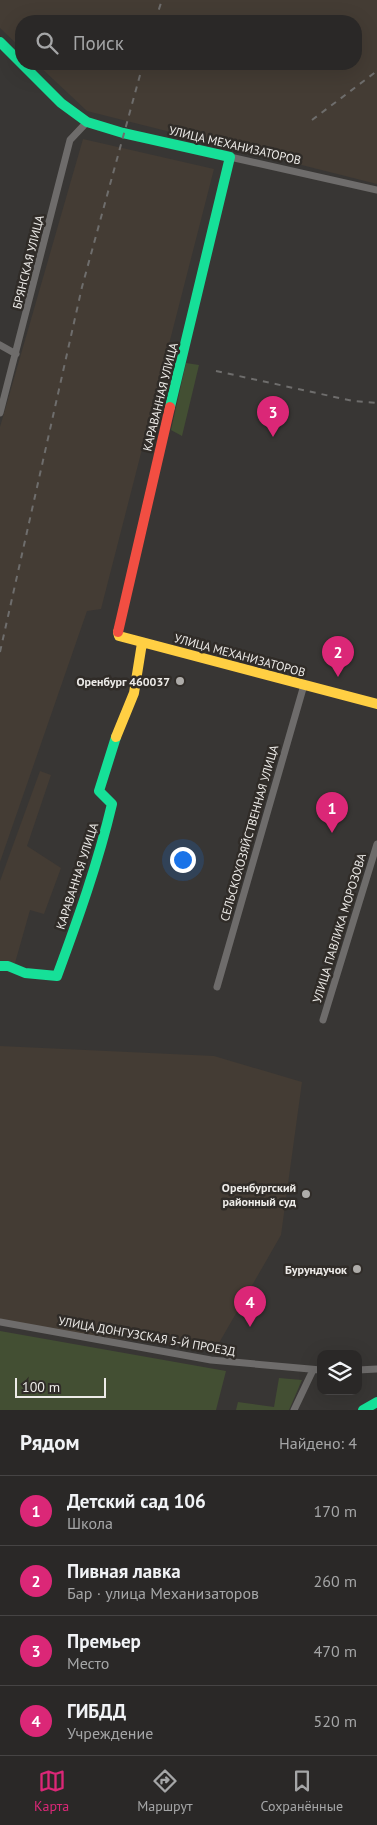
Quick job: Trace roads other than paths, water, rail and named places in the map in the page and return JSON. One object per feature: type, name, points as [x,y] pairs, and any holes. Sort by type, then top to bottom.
[{"type":"main road","name":"УЛИЦА МЕХАНИЗАТОРОВ","points":[[0,42],[15,57]]},
{"type":"main road","name":"УЛИЦА МЕХАНИЗАТОРОВ","points":[[28,70],[61,103],[88,122],[123,133],[230,157]]},
{"type":"main road","name":"КАРАВАННАЯ УЛИЦА","points":[[126,639],[120,636],[118,623],[230,157]]},
{"type":"main road","name":"УЛИЦА МЕХАНИЗАТОРОВ","points":[[126,639],[377,704]]},
{"type":"main road","name":"КАРАВАННАЯ УЛИЦА","points":[[0,966],[8,966],[25,974],[56,976],[84,902],[104,840],[112,804],[99,790],[110,750],[134,693],[142,643]]},
{"type":"main road","points":[[362,1410],[377,1402]]},
{"type":"street","name":"БРЯНСКАЯ УЛИЦА","points":[[0,413],[70,140],[88,122]]},
{"type":"street","name":"УЛИЦА МЕХАНИЗАТОРОВ","points":[[230,157],[377,190]]},
{"type":"street","points":[[0,346],[16,354]]},
{"type":"street","name":"СЕЛЬСКОХОЗЯЙСТВЕННАЯ УЛИЦА","points":[[217,987],[304,685]]},
{"type":"street","name":"УЛИЦА ПАВЛИКА МОРОЗОВА","points":[[322,1020],[377,844]]},
{"type":"street","name":"УЛИЦА ДОНГУЗСКАЯ 5-Й ПРОЕЗД","points":[[0,1322],[211,1360],[317,1370]]},
{"type":"street","points":[[362,1370],[377,1369]]},
{"type":"street","points":[[294,1410],[317,1370]]},
{"type":"railway","points":[[157,15],[162,0]]},
{"type":"railway","points":[[0,652],[82,287],[141,70]]},
{"type":"railway","points":[[312,120],[377,71]]},
{"type":"railway","points":[[216,371],[353,401],[377,403]]},
{"type":"place","name":"Премьер","points":[[273,437]]},
{"type":"place","name":"Пивная лавка","points":[[338,677]]},
{"type":"place","name":"Оренбург 460037","points":[[180,681]]},
{"type":"place","name":"Детский сад 106","points":[[332,833]]},
{"type":"place","name":"Оренбургский районный суд","points":[[306,1194]]},
{"type":"place","name":"Бурундучок","points":[[357,1269]]},
{"type":"place","name":"ГИБДД","points":[[250,1327]]}]
